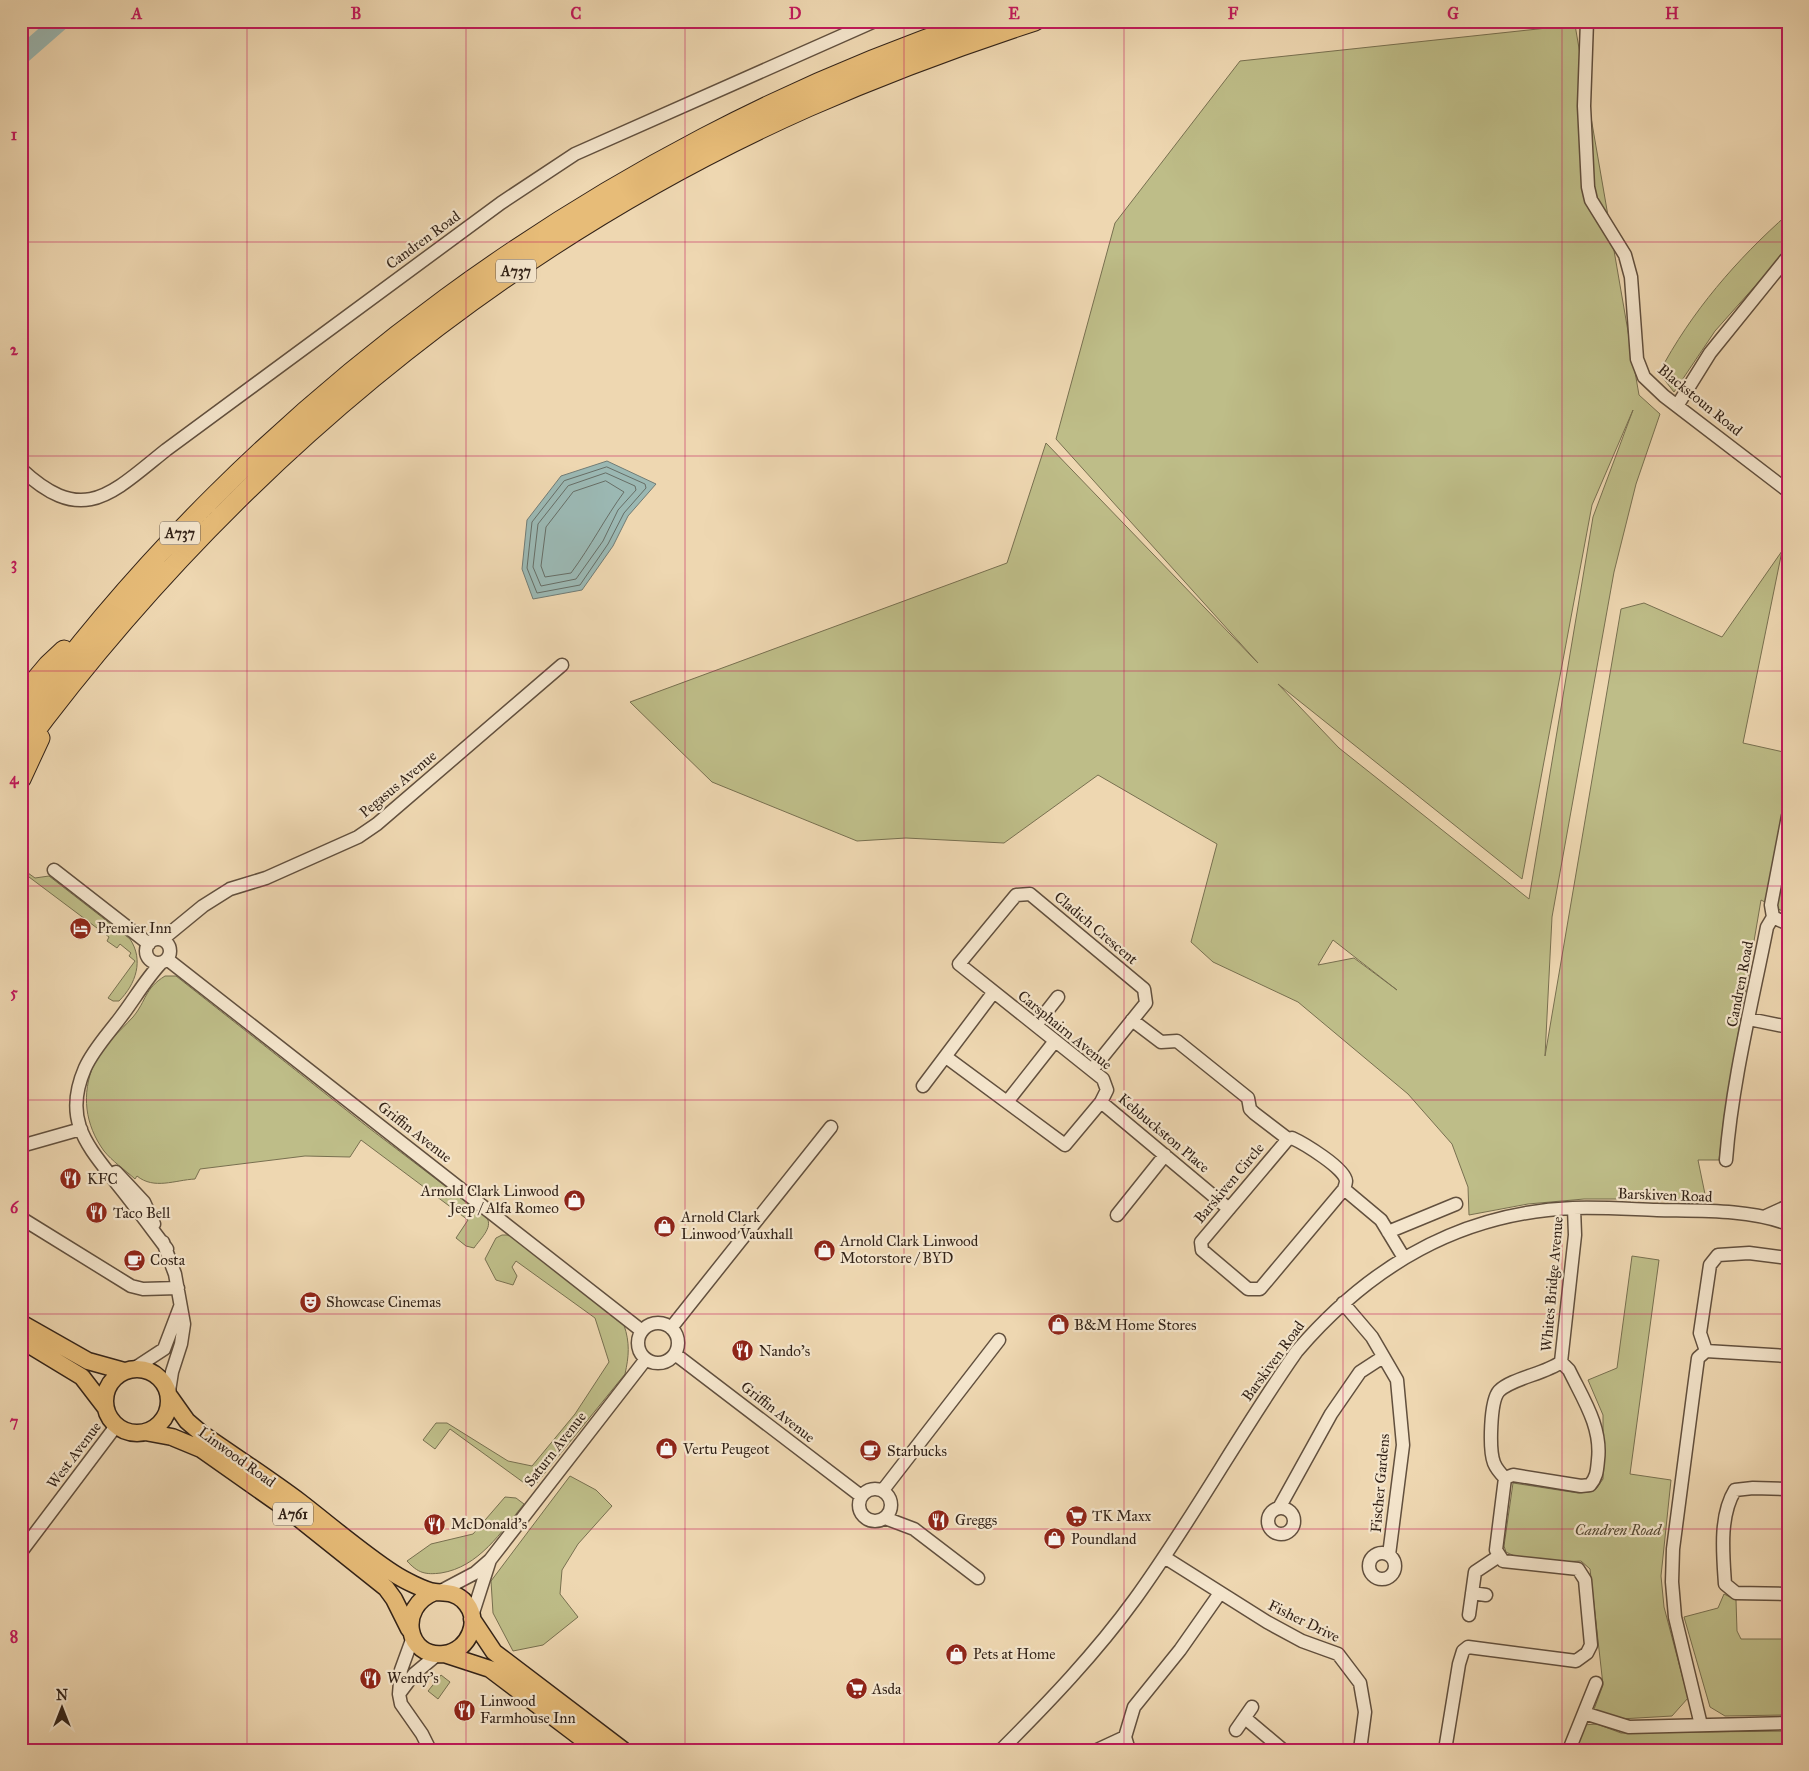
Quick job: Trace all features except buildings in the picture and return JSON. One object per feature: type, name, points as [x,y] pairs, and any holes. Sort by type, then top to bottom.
[{"type":"highway","name":"A737","points":[[21,722],[114,606],[207,505],[298,419],[370,357],[478,276],[620,185],[731,124],[846,71],[978,21]]},
{"type":"highway","name":"A737","points":[[21,750],[91,660],[159,581],[254,483],[352,394],[482,294],[552,247],[638,195],[761,129],[904,66],[1036,21]]},
{"type":"highway","points":[[21,697],[48,664],[114,606]]},
{"type":"highway","points":[[21,779],[55,705]]},
{"type":"main road","points":[[21,1323],[88,1361],[130,1369],[146,1369],[156,1374],[164,1382],[169,1394],[168,1412],[163,1421],[145,1432],[135,1433],[116,1426],[109,1417],[105,1407],[82,1377],[21,1340]]},
{"type":"main road","points":[[105,1407],[108,1385],[115,1377],[130,1369]]},
{"type":"main road","name":"Linwood Road","points":[[169,1394],[188,1421],[201,1433],[298,1501],[395,1574],[438,1592]]},
{"type":"main road","name":"Linwood Road","points":[[145,1432],[172,1437],[201,1449],[292,1513],[386,1588],[394,1599],[412,1635]]},
{"type":"main road","points":[[597,1750],[490,1669],[424,1649],[412,1635],[410,1617],[417,1603],[425,1596],[438,1592],[455,1595],[464,1601],[472,1618],[494,1652],[623,1750]]},
{"type":"main road","points":[[441,1654],[454,1652],[462,1646],[472,1629],[472,1618]]},
{"type":"street","name":"Candren Road","points":[[21,469],[39,485],[57,496],[81,500],[106,495],[119,488],[174,444],[501,203],[576,154],[876,21]]},
{"type":"street","name":"Blackstoun Road","points":[[1587,21],[1584,106],[1591,200],[1625,255],[1631,277],[1637,359],[1644,377],[1676,406],[1788,491]]},
{"type":"street","points":[[1676,406],[1710,353],[1786,259],[1788,260]]},
{"type":"street","name":"Pegasus Avenue","points":[[151,946],[164,938],[203,906],[230,889],[266,878],[358,837],[377,824],[562,665]]},
{"type":"street","name":"Candren Road","points":[[1726,1160],[1728,1136],[1749,1019],[1768,927],[1773,917],[1771,905],[1788,816]]},
{"type":"street","points":[[54,870],[151,946]]},
{"type":"street","name":"Cladich Crescent","points":[[959,964],[1016,895],[1030,894],[1144,989],[1146,1003],[1092,1070]]},
{"type":"street","points":[[1773,917],[1788,924]]},
{"type":"street","points":[[169,1394],[172,1372],[184,1333],[178,1288],[166,1249],[93,1155],[81,1129],[76,1106],[79,1086],[85,1068],[142,984],[166,958],[183,923]]},
{"type":"street","points":[[151,946],[164,941],[166,958]]},
{"type":"street","points":[[151,946],[150,960],[166,958]]},
{"type":"street","points":[[142,984],[151,946]]},
{"type":"street","name":"Griffin Avenue","points":[[166,958],[642,1331]]},
{"type":"street","name":"Carsphairn Avenue","points":[[959,964],[1103,1079],[1108,1090],[1101,1102]]},
{"type":"street","name":"Carsphairn Avenue","points":[[923,1086],[993,993]]},
{"type":"street","points":[[1036,1025],[1058,997]]},
{"type":"street","points":[[1749,1019],[1788,1027]]},
{"type":"street","points":[[1132,1020],[1161,1042],[1177,1041],[1212,1067],[1248,1098],[1250,1109],[1254,1113],[1288,1139],[1292,1138],[1306,1144],[1343,1173],[1346,1181],[1344,1189],[1381,1220],[1404,1258]]},
{"type":"street","points":[[1007,1102],[1056,1041]]},
{"type":"street","points":[[946,1057],[1065,1145],[1101,1102]]},
{"type":"street","name":"Kebbuckston Place","points":[[1101,1102],[1229,1209]]},
{"type":"street","points":[[671,1328],[831,1127]]},
{"type":"street","points":[[21,1146],[81,1129]]},
{"type":"street","points":[[1715,1134],[1728,1136]]},
{"type":"street","name":"Barskiven Circle","points":[[1288,1139],[1201,1242],[1202,1250],[1248,1289],[1260,1289],[1344,1189]]},
{"type":"street","points":[[1117,1215],[1165,1155]]},
{"type":"street","points":[[1388,1232],[1456,1204]]},
{"type":"street","name":"Barskiven Road","points":[[1766,1216],[1788,1206]]},
{"type":"street","name":"Barskiven Road","points":[[1001,1750],[1060,1690],[1105,1638],[1164,1557],[1297,1351],[1322,1322],[1368,1281],[1433,1241],[1468,1227],[1505,1217],[1574,1208],[1766,1216],[1788,1224]]},
{"type":"street","name":"Whites Bridge Avenue","points":[[1505,1478],[1494,1464],[1491,1449],[1493,1403],[1499,1391],[1561,1362],[1575,1236],[1574,1208]]},
{"type":"street","points":[[21,1218],[131,1286],[143,1289],[178,1288]]},
{"type":"street","points":[[1706,1351],[1700,1333],[1710,1265],[1718,1255],[1749,1253],[1788,1258]]},
{"type":"street","name":"Fischer Gardens","points":[[1343,1303],[1372,1337],[1397,1380],[1403,1445],[1389,1555]]},
{"type":"street","points":[[130,1369],[164,1349],[180,1307]]},
{"type":"street","points":[[655,1323],[664,1324],[671,1328],[678,1339],[675,1354],[671,1358],[659,1362],[646,1359],[638,1344],[642,1331],[655,1323]]},
{"type":"street","points":[[883,1490],[998,1340]]},
{"type":"street","points":[[1702,1725],[1675,1617],[1672,1582],[1673,1549],[1698,1358],[1706,1351],[1788,1356]]},
{"type":"street","name":"Griffin Avenue","points":[[675,1354],[861,1496]]},
{"type":"street","points":[[1279,1508],[1331,1414],[1360,1372],[1384,1357]]},
{"type":"street","name":"Saturn Avenue","points":[[438,1592],[475,1573],[490,1560],[646,1359]]},
{"type":"street","points":[[1445,1750],[1459,1664],[1463,1651],[1468,1647],[1576,1661],[1587,1653],[1591,1645],[1585,1580],[1578,1569],[1503,1561],[1496,1550],[1505,1478],[1513,1475],[1581,1486],[1590,1485],[1596,1478],[1600,1444],[1598,1430],[1569,1370],[1561,1362]]},
{"type":"street","name":"West Avenue","points":[[21,1552],[116,1426]]},
{"type":"street","points":[[1788,1489],[1753,1488],[1735,1490],[1727,1504],[1722,1553],[1725,1584],[1736,1593],[1788,1594]]},
{"type":"street","points":[[869,1490],[883,1490],[890,1498],[889,1513],[885,1518],[876,1521],[866,1518],[858,1506],[861,1496],[869,1490]]},
{"type":"street","points":[[885,1518],[914,1529],[978,1578]]},
{"type":"street","points":[[1469,1615],[1475,1572],[1499,1556]]},
{"type":"street","name":"Fisher Drive","points":[[1164,1557],[1220,1593],[1302,1640],[1338,1654],[1360,1683],[1365,1712],[1360,1750]]},
{"type":"street","name":"Saturn Avenue","points":[[472,1618],[490,1560]]},
{"type":"street","points":[[1129,1750],[1125,1737],[1134,1707],[1180,1650],[1220,1593]]},
{"type":"street","points":[[1472,1593],[1486,1595]]},
{"type":"street","points":[[412,1635],[401,1670],[399,1694],[401,1704],[422,1734],[430,1750]]},
{"type":"street","points":[[399,1694],[414,1674],[441,1654]]},
{"type":"street","points":[[1570,1750],[1596,1683]]},
{"type":"street","points":[[1236,1730],[1252,1707]]},
{"type":"street","points":[[1584,1713],[1629,1727],[1788,1723]]},
{"type":"street","points":[[1245,1718],[1283,1750]]},
{"type":"street","points":[[1097,1750],[1125,1737]]},
{"type":"green space","points":[[1575,25],[1639,395],[1660,414],[1636,484],[1614,572],[1552,917],[1545,1056],[1621,609],[1644,603],[1722,637],[1782,551],[1743,743],[1788,753],[1788,914],[1761,900],[1724,1117],[1719,1160],[1698,1160],[1706,1199],[1584,1199],[1528,1204],[1469,1215],[1468,1187],[1452,1144],[1408,1094],[1298,1002],[1213,962],[1191,942],[1217,844],[1098,775],[1004,843],[906,838],[857,841],[712,782],[630,702],[1007,563],[1046,443],[1258,663],[1056,439],[1115,223],[1240,61]],"holes":[[[1633,410],[1593,517],[1529,899],[1339,748],[1278,684],[1522,879],[1592,505]],[[1333,940],[1397,990],[1354,958],[1318,965]]]},
{"type":"green space","points":[[1788,214],[1788,249],[1715,331],[1674,392],[1659,373],[1685,329],[1716,287],[1733,268]]},
{"type":"green space","points":[[21,868],[35,878],[49,876],[130,939],[137,955],[136,972],[130,987],[119,1001],[113,1001],[108,998],[135,961],[129,956],[131,953],[120,944],[117,948],[107,941],[109,937],[21,871]]},
{"type":"green space","points":[[165,976],[176,976],[487,1218],[487,1230],[474,1248],[466,1246],[456,1238],[468,1220],[361,1140],[350,1157],[305,1156],[200,1169],[195,1179],[165,1183],[150,1183],[137,1176],[135,1179],[115,1162],[104,1151],[89,1120],[86,1098],[90,1075],[102,1051],[138,1011],[149,990]]},
{"type":"green space","points":[[502,1235],[509,1235],[624,1325],[628,1344],[625,1374],[535,1485],[527,1485],[450,1429],[435,1449],[423,1440],[436,1423],[447,1423],[508,1461],[532,1466],[575,1414],[609,1362],[595,1318],[516,1261],[512,1267],[517,1276],[513,1285],[496,1280],[485,1259],[496,1238]]},
{"type":"green space","name":"Candren Road","points":[[1632,1256],[1659,1260],[1630,1474],[1671,1480],[1661,1576],[1664,1607],[1688,1698],[1672,1716],[1620,1719],[1593,1712],[1603,1685],[1590,1569],[1581,1561],[1562,1562],[1524,1559],[1506,1552],[1504,1546],[1513,1483],[1578,1493],[1596,1489],[1603,1479],[1603,1415],[1588,1380],[1617,1368]]},
{"type":"green space","points":[[570,1476],[596,1490],[612,1506],[578,1544],[562,1570],[560,1594],[578,1617],[543,1645],[513,1651],[493,1613],[491,1581]]},
{"type":"green space","points":[[505,1497],[516,1498],[524,1504],[498,1537],[467,1564],[441,1573],[430,1574],[418,1571],[407,1561],[431,1544],[473,1534]]},
{"type":"green space","points":[[1724,1594],[1736,1600],[1737,1631],[1741,1639],[1782,1639],[1786,1633],[1786,1602],[1788,1602],[1788,1653],[1782,1654],[1784,1715],[1725,1716],[1710,1707],[1684,1617],[1718,1608]]},
{"type":"green space","points":[[441,1675],[450,1682],[438,1699],[428,1691]]},
{"type":"green space","points":[[1597,1724],[1621,1733],[1788,1731],[1788,1750],[1574,1750],[1582,1725]]},
{"type":"water","points":[[607,461],[656,484],[628,516],[613,546],[582,590],[533,599],[522,569],[527,520],[561,476]]},
{"type":"waterway","points":[[21,56],[61,21]]},
{"type":"place","name":"Premier Inn","points":[[81,928]]},
{"type":"place","name":"KFC","points":[[71,1179]]},
{"type":"place","name":"Arnold Clark Linwood Jeep / Alfa Romeo","points":[[575,1200]]},
{"type":"place","name":"Taco Bell","points":[[97,1213]]},
{"type":"place","name":"Arnold Clark Linwood Vauxhall","points":[[665,1226]]},
{"type":"place","name":"Arnold Clark Linwood Motorstore / BYD","points":[[824,1250]]},
{"type":"place","name":"Costa","points":[[134,1260]]},
{"type":"place","name":"Showcase Cinemas","points":[[310,1302]]},
{"type":"place","name":"B&M Home Stores","points":[[1058,1325]]},
{"type":"place","name":"Nando's","points":[[743,1351]]},
{"type":"place","name":"Vertu Peugeot","points":[[667,1449]]},
{"type":"place","name":"Starbucks","points":[[871,1451]]},
{"type":"place","name":"TK Maxx","points":[[1076,1516]]},
{"type":"place","name":"Greggs","points":[[939,1520]]},
{"type":"place","name":"McDonald's","points":[[435,1524]]},
{"type":"place","name":"Poundland","points":[[1055,1539]]},
{"type":"place","name":"Pets at Home","points":[[957,1654]]},
{"type":"place","name":"Wendy's","points":[[371,1678]]},
{"type":"place","name":"Asda","points":[[856,1689]]},
{"type":"place","name":"Linwood Farmhouse Inn","points":[[464,1710]]}]
